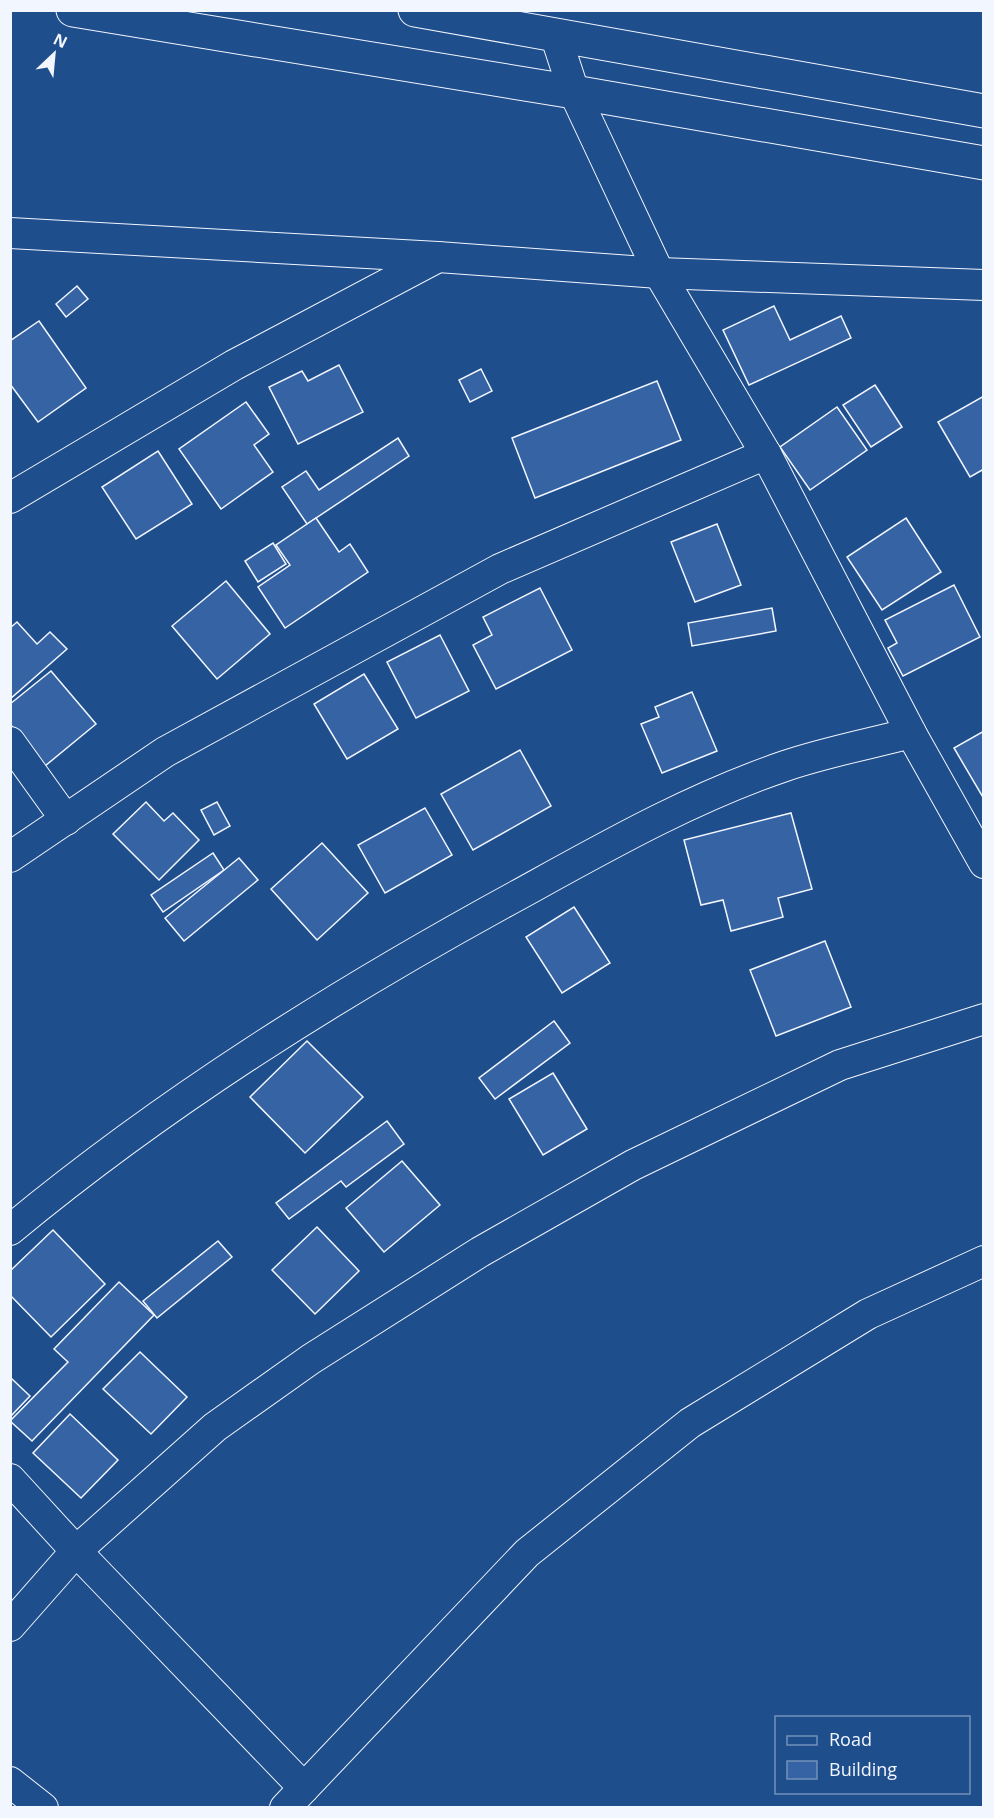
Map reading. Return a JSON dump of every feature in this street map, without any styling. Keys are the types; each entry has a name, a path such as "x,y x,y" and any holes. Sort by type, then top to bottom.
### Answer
{"main road":[{"path":"73,10 574,92 984,163"},
{"path":"415,10 984,111"}],"street":[{"path":"555,34 574,92 659,273 766,454 911,733 984,863"},
{"path":"10,233 438,257 659,273 984,285"},
{"path":"10,498 234,365 438,257"},
{"path":"10,857 165,752 490,574 766,454"},
{"path":"10,1230 72,1179 280,1033 441,937 669,813 786,766 911,733"},
{"path":"10,742 66,820"},
{"path":"10,1626 76,1551 215,1427 311,1359 480,1252 633,1165 840,1065 984,1019"},
{"path":"10,1479 295,1798 527,1552 690,1423 868,1314 984,1262"},
{"path":"10,1782 43,1808"}],"building":[{"path":"77,286 88,299 66,317 56,304"},
{"path":"774,306 790,340 841,316 851,338 749,385 723,330"},
{"path":"39,321 86,388 38,422 10,384 10,341"},
{"path":"339,365 363,412 298,444 269,387 302,371 308,381"},
{"path":"481,369 492,391 470,402 459,380"},
{"path":"657,381 681,440 535,498 512,438"},
{"path":"875,385 902,427 871,447 843,405"},
{"path":"984,396 984,469 970,477 938,422"},
{"path":"246,402 269,434 254,445 273,472 221,509 179,449"},
{"path":"837,407 867,450 810,490 780,447"},
{"path":"398,438 409,456 307,524 282,487 306,471 319,490"},
{"path":"158,451 192,504 136,539 102,487"},
{"path":"316,518 339,552 350,544 368,572 285,628 258,587 290,565 276,545"},
{"path":"906,518 941,572 882,610 847,557"},
{"path":"717,524 741,585 695,602 671,542"},
{"path":"273,543 286,564 258,582 245,561"},
{"path":"226,581 270,634 217,679 172,626"},
{"path":"954,585 980,637 903,676 888,648 897,643 885,620"},
{"path":"540,588 572,650 496,689 473,645 492,635 483,617"},
{"path":"772,608 776,631 692,646 688,623"},
{"path":"17,622 37,644 50,632 67,649 10,699 10,628"},
{"path":"440,635 469,691 416,718 387,662"},
{"path":"51,671 96,724 45,766 10,724 10,704"},
{"path":"364,674 398,729 347,759 314,704"},
{"path":"692,692 717,751 662,773 641,724 659,717 655,707"},
{"path":"984,731 984,799 954,748"},
{"path":"520,750 551,806 473,850 441,794"},
{"path":"146,802 164,821 173,813 199,840 159,880 113,834"},
{"path":"217,802 230,826 214,835 201,810"},
{"path":"425,808 452,855 385,893 358,845"},
{"path":"791,813 812,889 778,898 783,917 731,931 723,900 701,905 684,840"},
{"path":"322,843 368,893 317,940 271,889"},
{"path":"213,853 224,870 163,912 151,895"},
{"path":"239,858 258,880 184,941 165,918"},
{"path":"574,907 610,963 562,993 526,937"},
{"path":"825,941 851,1007 776,1036 750,970"},
{"path":"554,1021 570,1043 495,1099 479,1078"},
{"path":"307,1041 363,1097 305,1153 250,1097"},
{"path":"553,1073 587,1129 543,1155 509,1099"},
{"path":"387,1121 404,1144 346,1187 341,1181 289,1219 276,1203"},
{"path":"402,1161 440,1205 384,1252 346,1208"},
{"path":"317,1227 359,1271 315,1314 272,1270"},
{"path":"53,1230 105,1284 51,1337 10,1295 10,1271"},
{"path":"218,1241 232,1257 157,1318 143,1301"},
{"path":"119,1282 154,1315 32,1441 10,1421 68,1362 54,1349"},
{"path":"140,1352 187,1397 151,1434 103,1389"},
{"path":"12,1379 30,1396 10,1417 10,1381"},
{"path":"70,1414 118,1460 81,1498 33,1453"}]}
